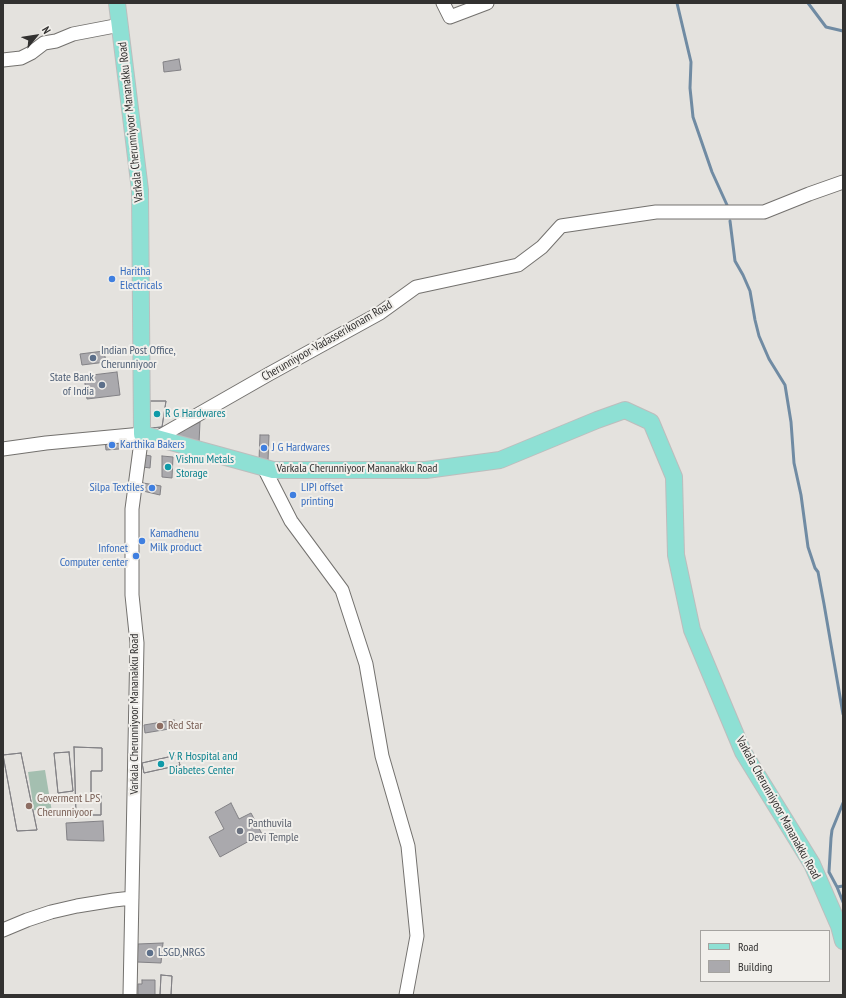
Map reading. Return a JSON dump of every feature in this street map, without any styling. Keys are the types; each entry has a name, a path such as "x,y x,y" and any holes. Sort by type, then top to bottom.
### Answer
{"main road":[{"name":"Varkala Cherunniyoor Mananakku Road","path":"117,3 140,190 149,436 273,470 426,470 500,460 625,410 651,422 674,477 676,555 692,630 743,752 812,864 842,931"}],"street":[{"path":"443,3 450,17 486,3"},
{"path":"3,60 21,58 44,44 73,34 120,25"},
{"name":"Cherunniyoor-Vadasserikonam Road","path":"149,436 269,374 380,312 416,287 518,265 542,247 561,226 656,212 764,212 843,182"},
{"path":"3,449 46,443 149,436"},
{"name":"Varkala Cherunniyoor Mananakku Road","path":"130,995 137,643 132,595 132,509 149,436"},
{"path":"264,468 291,521 342,590 366,664 382,756 408,846 417,936 406,995"},
{"path":"3,930 57,910 132,898"}],"green space":[{"path":"45,770 52,812 34,810 28,772"}],"building":[{"path":"179,59 181,70 164,72 163,62"},
{"name":"Indian Post Office, Cherunniyoor","path":"104,351 106,362 82,365 80,354"},
{"name":"State Bank of India","path":"117,372 120,395 87,399 84,376"},
{"name":"R G Hardwares","path":"150,401 166,401 162,427 150,428"},
{"name":"R G Hardwares","path":"150,401 166,401 162,427 150,428"},
{"path":"200,422 199,443 167,438"},
{"name":"J G Hardwares","path":"260,435 269,435 268,461 259,460"},
{"name":"Karthika Bakers","path":"105,441 119,441 119,449 106,450"},
{"path":"145,455 151,456 150,468 143,467"},
{"name":"Vishnu Metals Storage","path":"162,456 173,457 172,478 162,477"},
{"name":"Silpa Textiles","path":"143,483 161,486 160,495 143,491"},
{"name":"Red Star","path":"174,720 175,728 145,733 144,725"},
{"path":"74,747 102,748 102,771 91,771 91,795 101,795 101,815 76,815"},
{"path":"74,747 102,748 102,771 91,771 91,795 101,795 101,815 76,815"},
{"path":"69,752 73,791 58,793 54,753"},
{"path":"69,752 73,791 58,793 54,753"},
{"path":"21,753 37,830 17,831 3,755"},
{"path":"21,753 37,830 17,831 3,755"},
{"name":"V R Hospital and Diabetes Center","path":"177,755 180,765 144,773 142,763"},
{"name":"V R Hospital and Diabetes Center","path":"177,755 180,765 144,773 142,763"},
{"name":"Panthuvila Devi Temple","path":"231,803 239,819 251,813 262,834 220,857 209,837 224,829 215,812"},
{"path":"103,821 104,841 67,840 66,823"},
{"name":"LSGD,NRGS","path":"163,943 161,963 137,962 138,944"},
{"path":"161,975 172,976 171,995 160,995"},
{"path":"161,975 172,976 171,995 160,995"},
{"path":"142,980 155,980 155,995 138,995 138,984 142,984"}],"waterway":[{"path":"677,3 691,62 690,88 693,117 712,172 727,205"},
{"path":"808,3 826,27 843,31"},
{"path":"730,221 735,261 750,291 759,336 769,359 785,385 791,422 794,463 801,495 808,547 815,568 818,572 843,714"},
{"path":"843,803 832,830 829,872 837,887 843,886"},
{"path":"837,887 843,902"}],"place":[{"name":"Haritha Electricals","path":"112,279"},
{"name":"Indian Post Office, Cherunniyoor","path":"93,358"},
{"name":"State Bank of India","path":"102,385"},
{"name":"R G Hardwares","path":"157,414"},
{"name":"Karthika Bakers","path":"112,445"},
{"name":"J G Hardwares","path":"264,448"},
{"name":"Vishnu Metals Storage","path":"168,467"},
{"name":"Silpa Textiles","path":"152,488"},
{"name":"LIPI offset printing","path":"293,495"},
{"name":"Kamadhenu Milk product","path":"142,541"},
{"name":"Infonet Computer center","path":"136,556"},
{"name":"Red Star","path":"160,726"},
{"name":"V R Hospital and Diabetes Center","path":"161,764"},
{"name":"Goverment LPS Cherunniyoor","path":"29,806"},
{"name":"Panthuvila Devi Temple","path":"240,831"},
{"name":"LSGD,NRGS","path":"150,953"}]}
